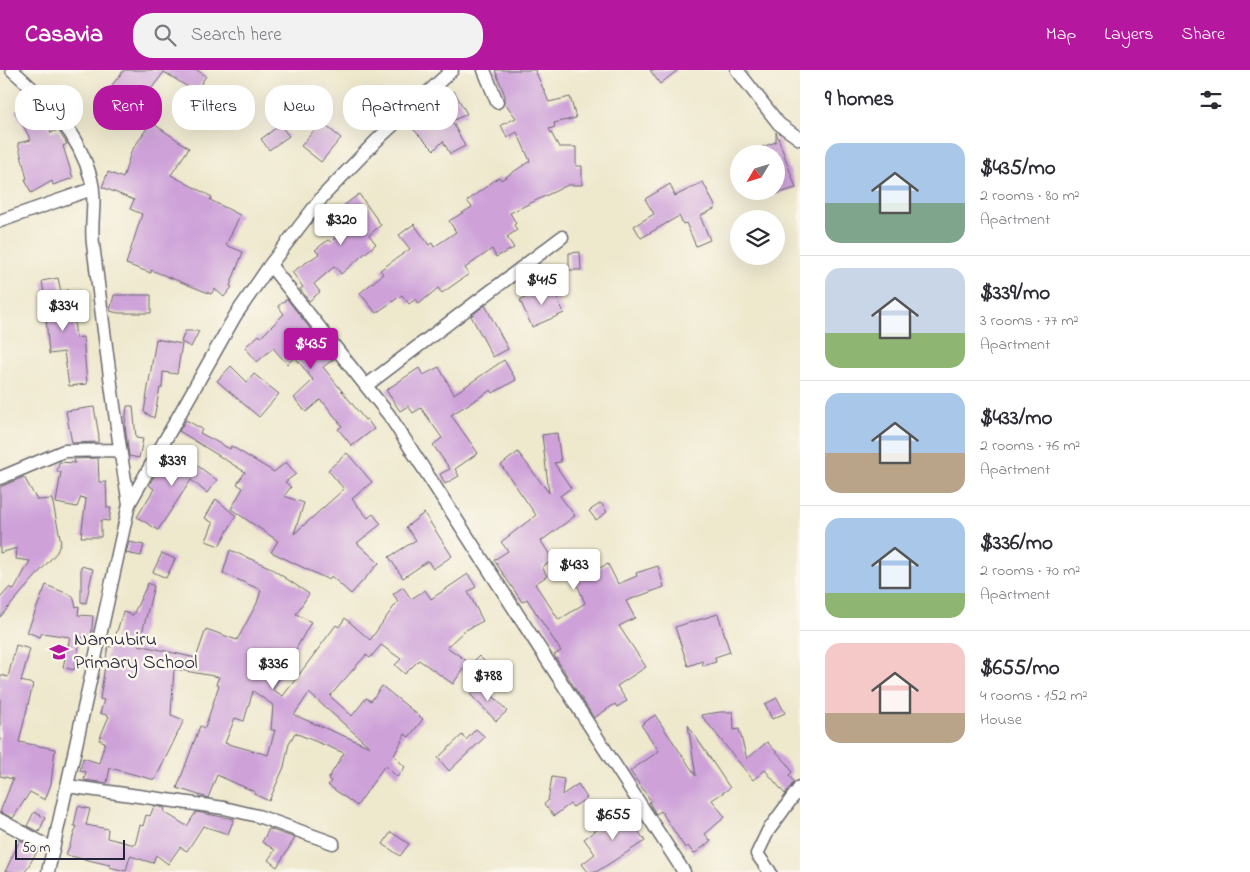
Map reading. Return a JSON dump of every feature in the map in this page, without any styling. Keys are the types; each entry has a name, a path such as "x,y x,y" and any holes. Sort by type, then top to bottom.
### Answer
{"street":[{"path":"12,70 55,111 82,156 92,189 92,238 119,450 129,504"},
{"path":"48,872 129,504 235,316 270,265 323,196 378,140 452,70"},
{"path":"484,70 497,102"},
{"path":"737,70 779,124 800,139"},
{"path":"0,221 92,189"},
{"path":"367,385 562,237"},
{"path":"270,265 389,415 684,872"},
{"path":"0,478 64,451 119,450"},
{"path":"68,786 224,808 258,816 333,843"},
{"path":"770,872 757,854 768,831 800,787"},
{"path":"0,820 53,849"}],"building":[{"path":"124,70 197,70 206,76 200,85 185,85 164,72 154,85 112,85"},
{"path":"495,70 535,70 549,102 570,97 576,118 554,123 555,127 549,129 559,147 576,147 576,166 582,166 582,185 568,185 510,213 516,223 514,225 517,230 507,237 514,248 496,257 492,249 465,268 469,274 442,293 438,288 419,304 416,299 409,304 402,295 376,313 360,293 383,274 380,270 410,249 399,235 414,224 429,245 432,243 434,247 456,232 449,221 472,207 467,201 499,177 501,180 530,161 517,132 507,138 501,125 516,118 505,103 505,96"},
{"path":"650,70 678,70 660,84"},
{"path":"458,98 467,114 458,118"},
{"path":"25,130 50,130 51,133 58,130 67,144 63,146 73,178 53,185 52,181 31,193 25,179 27,179 18,143 31,140"},
{"path":"146,130 162,130 189,148 171,175 212,197 210,200 240,215 226,245 243,252 230,286 232,287 224,297 215,289 211,294 151,270 151,273 126,264 142,214 130,209 134,200 102,187 108,172 123,178 131,152"},
{"path":"273,130 284,130 289,136 269,150 261,139"},
{"path":"314,130 331,130 341,138 321,162 301,146"},
{"path":"414,130 457,130 465,146 450,154 443,141 434,150"},
{"path":"776,132 781,145 768,145 776,142"},
{"path":"785,157 796,188 785,191"},
{"path":"703,182 716,208 700,216 710,240 696,246 686,223 683,224 679,216 641,238 634,226 654,214 645,199 670,184 675,196"},
{"path":"359,194 381,225 369,235 376,244 341,274 335,266 314,284 320,292 309,301 300,289 303,287 292,272 319,254 315,250 328,240 331,242 336,237 334,235 347,224 338,210"},
{"path":"580,252 581,270 569,270 569,253"},
{"path":"58,278 61,292 68,290 66,320 74,320 76,338 83,337 87,384 69,386 64,352 49,354 46,318 43,318 44,293 42,281"},
{"path":"552,286 564,313 532,327 520,300"},
{"path":"114,295 151,295 151,313 118,313 110,311"},
{"path":"287,299 334,359 323,367 374,429 352,446 338,429 342,426 325,404 320,400 306,412 294,398 313,380 295,357 287,364 273,348 257,362 245,347 259,335 261,337 284,314 278,306"},
{"path":"485,305 508,349 493,357 471,316"},
{"path":"185,331 199,331 191,347 181,342"},
{"path":"156,339 182,344 177,374 163,372 162,388 160,388 154,418 144,412"},
{"path":"504,360 516,380 493,393 491,390 451,415 478,453 455,469 459,476 445,484 440,474 450,469 433,445 442,438 421,408 413,413 408,406 400,411 386,390 419,368 423,375 439,367 454,394"},
{"path":"231,366 247,382 254,374 279,394 259,417 217,381"},
{"path":"127,406 133,406 136,438 143,439 139,458 129,456 125,425"},
{"path":"94,407 99,436 98,442 72,443 66,411"},
{"path":"186,420 202,429 200,433 230,449 231,446 274,472 286,462 296,474 285,482 291,487 284,496 304,503 294,534 344,489 328,470 347,453 372,482 352,499 368,518 373,514 381,524 357,543 379,563 351,594 331,576 329,580 271,552 278,541 231,509 243,488 237,484 245,472 179,431"},
{"path":"557,433 561,462 554,463 571,488 560,496 575,516 541,541 553,560 542,567 547,576 535,584 559,620 585,603 576,582 595,574 593,571 608,564 618,584 637,576 636,573 658,566 664,587 626,601 635,618 619,626 646,667 617,686 627,701 617,707 615,704 594,718 554,655 561,651 527,599 522,602 494,560 508,551 501,542 536,515 501,465 518,452 549,493 542,435"},
{"path":"172,447 217,480 207,493 191,480 158,530 137,517 154,489 149,485"},
{"path":"98,458 99,482 106,482 107,508 111,508 109,521 101,520 101,537 81,537 86,499 81,497 77,507 56,503 61,472 57,472 59,462 75,463 74,459"},
{"path":"24,477 37,500 52,499 61,542 57,552 0,617 0,598 10,587 14,590 30,561 16,559 17,548 0,553 0,487"},
{"path":"216,499 236,516 219,546 206,541 213,523 205,518"},
{"path":"601,503 607,512 596,520 589,511"},
{"path":"424,513 452,556 433,569 428,561 403,578 389,557 416,540 406,527"},
{"path":"129,542 144,545 141,556 126,553"},
{"path":"230,550 269,567 309,594 296,614 311,622 273,690 283,696 336,625 339,627 345,618 370,640 398,601 393,594 403,587 411,599 425,590 431,599 468,574 476,587 468,592 483,621 464,631 447,647 468,662 453,684 419,660 405,674 395,665 401,659 381,645 370,658 366,655 330,696 352,716 366,698 371,701 382,686 423,719 409,737 405,734 394,756 405,767 397,777 385,765 357,806 328,785 331,781 328,779 344,753 295,733 289,743 284,767 269,801 254,794 255,792 217,775 208,798 177,788 200,726 205,728 219,685 216,684 219,677 174,669 171,715 184,720 155,780 110,768 107,783 84,780 86,772 80,771 83,758 99,763 105,742 99,740 109,716 100,713 104,700 100,699 108,646 112,647 123,612 133,615 148,583 154,586 139,645 196,658 206,629 237,640 257,603 261,590 223,573","holes":["253,691 273,705 271,730 275,730 268,755 225,743 235,718 244,721","309,693 370,747 294,715"]},
{"path":"162,553 175,559 166,578 153,572"},
{"path":"81,566 93,569 86,603 81,602"},
{"path":"46,585 73,596 76,607 79,606 78,615 93,616 91,639 81,637 74,670 63,667 70,637 42,633 40,637 27,632"},
{"path":"718,614 730,652 715,657 716,662 703,666 702,661 688,666 675,627"},
{"path":"16,645 30,649 21,681 33,684 19,742 55,749 51,784 45,800 30,792 13,818 0,812 13,779 0,776 0,675 8,677"},
{"path":"479,656 494,671 485,679 471,664"},
{"path":"481,683 507,711 496,721 470,694"},
{"path":"777,698 785,713 772,719 765,704"},
{"path":"733,712 734,730 739,729 747,759 767,742 787,763 792,772 789,775 794,782 785,794 765,770 753,780 701,715"},
{"path":"655,715 696,776 688,725 730,788 712,800 725,817 705,834 711,841 694,854 688,846 685,848 661,811 656,814 649,802 651,801 630,771 659,751 641,725"},
{"path":"476,729 485,737 449,771 438,758 462,735 466,740"},
{"path":"552,777 564,779 562,795 578,784 587,798 573,807 570,804 554,816 544,804 548,801"},
{"path":"78,806 90,809 86,825 108,829 107,838 135,845 140,825 143,826 146,815 150,816 154,806 165,808 164,812 187,826 196,812 234,819 228,834 203,826 187,851 180,847 168,864 156,855 153,863 130,856 126,871 109,867 110,865 66,855 77,826 74,826"},
{"path":"627,808 636,821 633,823 645,841 596,872 588,872 582,864 595,854 584,839"},
{"path":"34,812 45,818 39,832 27,826"},
{"path":"269,829 295,838 277,867 268,860 275,850 262,842"},
{"path":"391,832 409,844 400,856 383,844"},
{"path":"20,840 38,850 25,872 5,872"}],"place":[{"name":"Namubiru Primary School","path":"59,652"}]}
